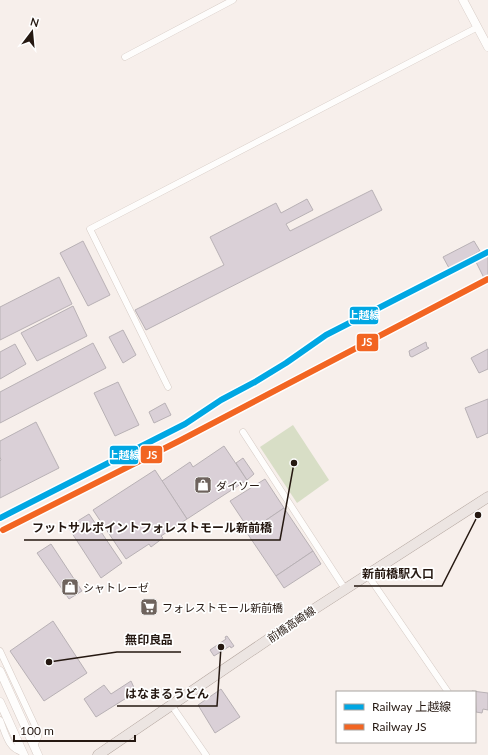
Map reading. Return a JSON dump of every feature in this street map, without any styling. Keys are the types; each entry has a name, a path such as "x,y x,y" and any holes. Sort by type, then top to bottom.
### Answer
{"main road":[{"name":"前橋高崎線","path":"98,755 367,574 430,536 488,497"}],"street":[{"path":"125,57 233,0"},
{"path":"463,0 488,47"},
{"path":"168,386 90,229 478,27"},
{"path":"242,432 345,589"},
{"path":"367,574 447,691"},
{"path":"0,652 38,732 34,746"},
{"path":"0,672 38,755"},
{"path":"0,702 23,754"},
{"path":"172,706 206,755"},
{"path":"0,720 3,734 13,748 23,754"}],"green space":[{"path":"293,425 329,480 297,503 260,447"}],"building":[{"path":"372,190 382,210 146,330 135,310 224,265 210,237 276,203 281,213 307,199 313,210 286,224 290,231"},
{"path":"83,241 110,295 88,306 60,253"},
{"path":"474,241 480,251 449,268 443,257"},
{"path":"488,256 488,282 486,282 476,262"},
{"path":"59,277 72,304 0,340 0,307"},
{"path":"73,306 87,336 37,361 21,333"},
{"path":"123,330 136,355 123,363 109,337"},
{"path":"426,342 427,347 429,348 412,357 410,356 409,351"},
{"path":"93,343 106,368 0,423 0,392"},
{"path":"15,344 26,364 0,379 0,352"},
{"path":"488,349 488,369 479,373 471,358"},
{"path":"118,382 139,425 115,436 94,393"},
{"path":"488,399 488,433 477,438 465,408"},
{"path":"165,403 171,415 154,423 149,412"},
{"path":"36,422 59,468 0,498 0,441"},
{"path":"224,446 247,480 187,519 162,481 190,462 193,467"},
{"path":"243,458 254,474 247,480 236,463"},
{"path":"155,470 187,519 161,536 163,538 151,547 149,544 126,559 93,510"},
{"path":"265,479 284,508 250,531 230,501"},
{"path":"284,508 313,551 276,576 247,533"},
{"path":"89,514 122,563 101,578 68,527"},
{"path":"51,544 82,591 69,599 37,553"},
{"path":"313,551 321,564 284,588 276,576"},
{"path":"53,621 87,673 44,701 10,651"},
{"path":"227,636 234,646 231,648 230,646 214,656 210,650 226,639 225,637"},
{"path":"131,681 136,692 96,717 84,699 104,685 111,694"},
{"path":"221,689 240,717 215,733 198,705"},
{"path":"476,692 488,693 488,710 483,709 482,713 476,712"}],"rail line":[{"name":"上越線","path":"0,518 185,424 221,400 286,363 326,335 488,252"},
{"name":"JS","path":"3,530 181,440 488,279"}],"place":[{"name":"フットサルポイントフォレストモール新前橋","path":"294,463"},
{"name":"ダイソー","path":"203,485"},
{"name":"新前橋駅入口","path":"478,515"},
{"name":"シャトレーゼ","path":"70,587"},
{"name":"フォレストモール新前橋","path":"149,607"},
{"name":"はなまるうどん","path":"221,647"},
{"name":"無印良品","path":"49,662"}]}
